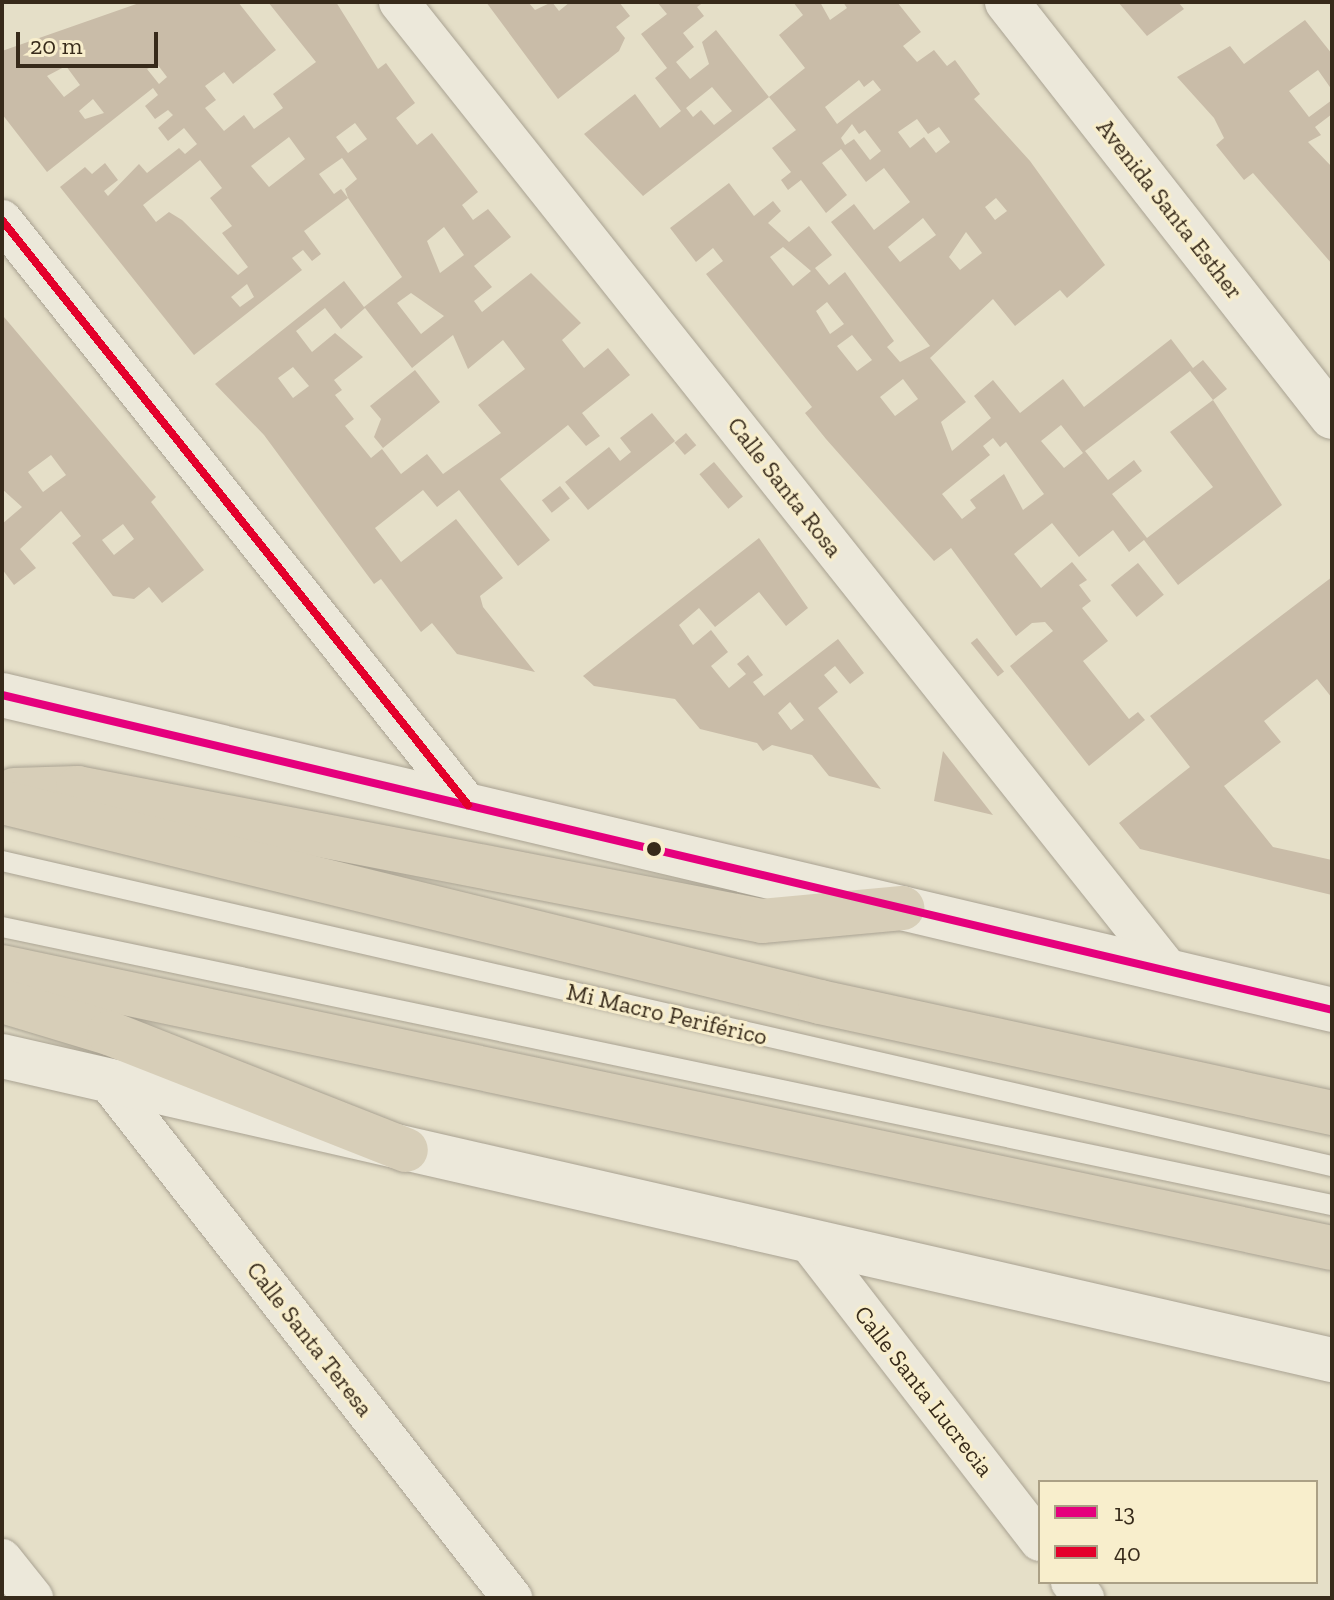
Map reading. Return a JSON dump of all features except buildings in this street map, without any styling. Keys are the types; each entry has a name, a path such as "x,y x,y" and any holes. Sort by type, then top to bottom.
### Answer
{"highway":[{"path":"2,791 78,788 762,921 902,908"},
{"path":"2,802 269,872 1332,1113"},
{"path":"2,967 253,1026 789,1130 1332,1248"},
{"path":"2,1001 109,1033 406,1150"}],"main road":[{"name":"Avenida Santa Esther","path":"1007,2 1332,417"},
{"path":"2,695 1332,1010"},
{"path":"2,1056 1332,1360"}],"street":[{"name":"Calle Santa Rosa","path":"399,2 1170,972"},
{"path":"2,220 468,805"},
{"name":"Calle Santa Teresa","path":"107,1080 512,1598"},
{"name":"Calle Santa Lucrecia","path":"808,1241 1038,1538"},
{"path":"2,1559 33,1598"}],"lane":[{"name":"Mi Macro Periférico","path":"2,861 1332,1166"},
{"name":"Mi Macro Periférico","path":"2,927 1332,1205"}],"transit line":[{"name":"40","path":"2,220 468,805"},
{"name":"13","path":"2,695 1332,1010"}]}
